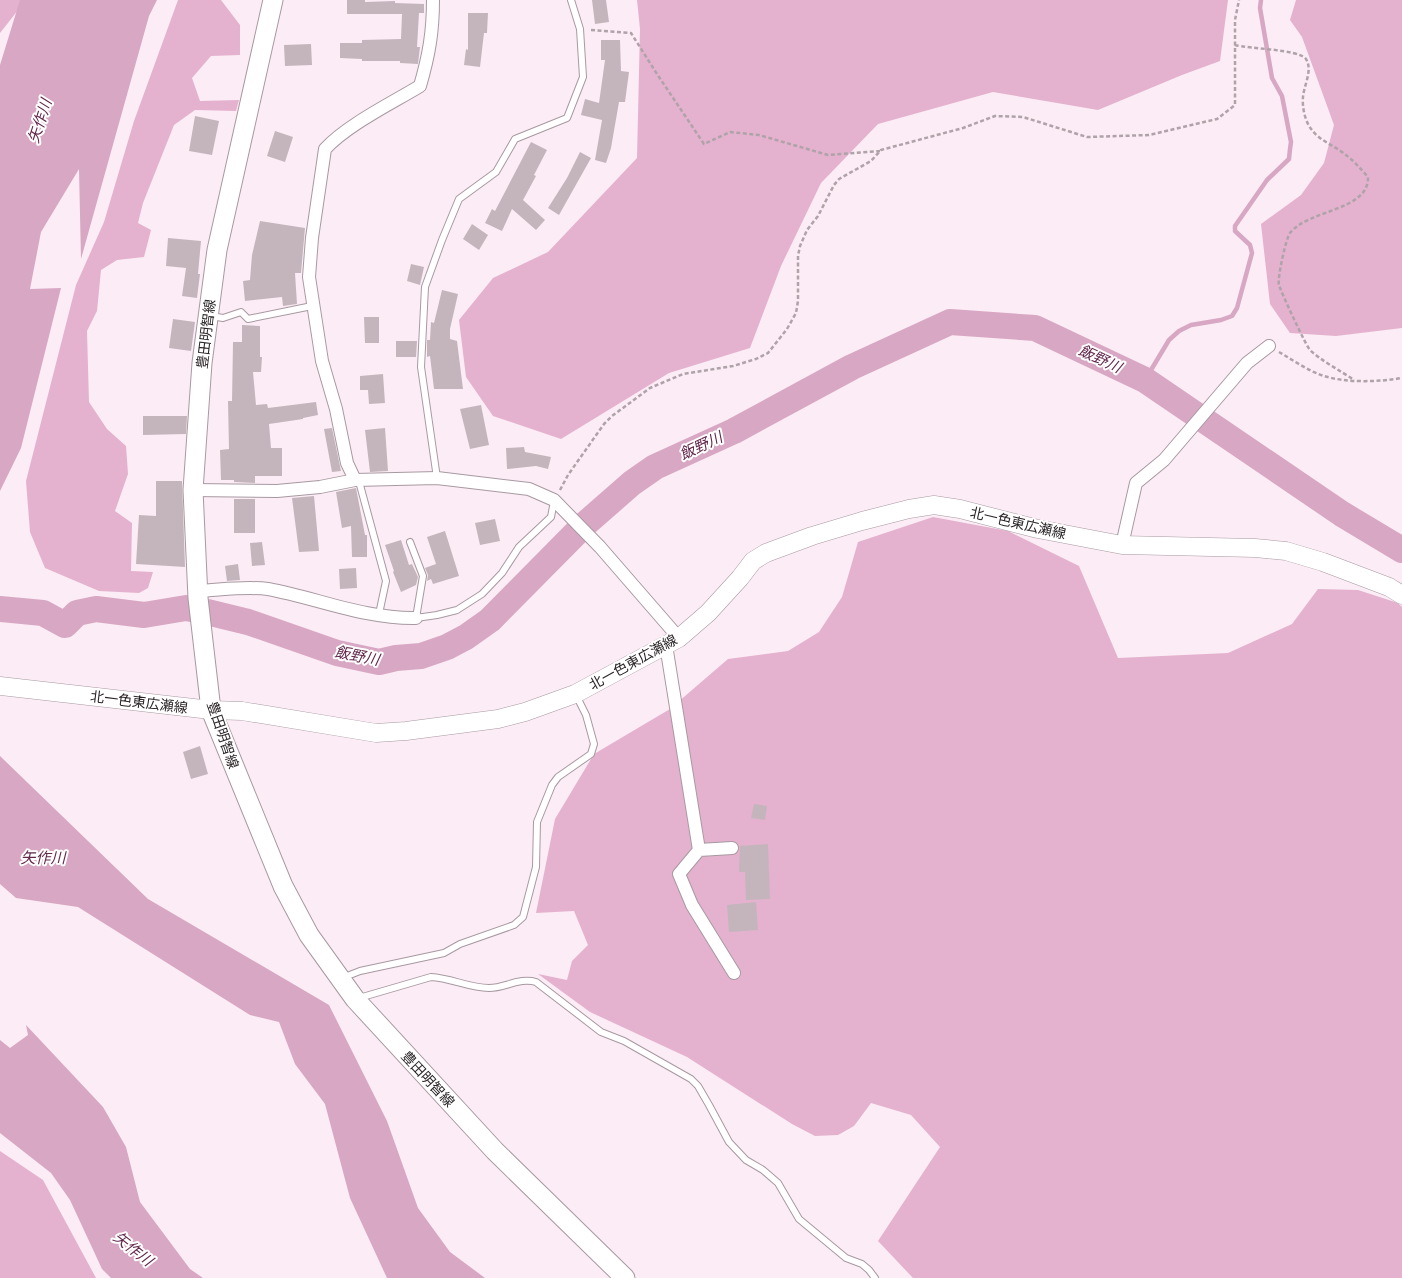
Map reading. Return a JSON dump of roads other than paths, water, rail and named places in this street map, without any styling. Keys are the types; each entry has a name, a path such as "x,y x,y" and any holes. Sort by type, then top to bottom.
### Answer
{"main road":[{"name":"豊田明智線","path":"274,0 217,250 202,363 193,490 198,595 212,710 283,886 309,935 340,979 355,999 494,1151 625,1278"},
{"name":"北一色東広瀬線","path":"0,686 212,710 242,711 376,733 498,719 526,712 575,694 673,641 708,613 753,561 766,553 812,536 909,509 934,505 960,509 1038,529 1122,545 1255,548 1286,551 1323,562 1402,595"}],"street":[{"path":"355,480 347,464 336,409 322,361 309,277 312,238 325,149 352,128 420,86 428,59 433,28 433,0"},
{"path":"1122,545 1136,482 1164,460 1247,364 1269,346"},
{"path":"193,490 277,491 320,487 355,480 437,478 519,486 554,500 600,547 673,641 699,850"},
{"path":"198,595 248,588 266,589 328,605 398,618 416,618"},
{"path":"732,848 699,850 679,874 692,905 734,973"}],"lane":[{"path":"437,478 421,367 425,287 459,199 496,172 515,139 567,118 583,77 580,29 571,0"},
{"path":"208,316 224,318 241,312 248,319 312,306"},
{"path":"355,480 360,485 386,581 379,614"},
{"path":"410,542 423,576 416,618 457,610 482,594 502,573 519,547 551,516 554,500"},
{"path":"340,979 360,971 444,953 460,944 514,924 523,916 536,868 537,822 552,785 558,777 591,754 594,744 586,715 575,694"},
{"path":"355,999 431,977 490,988 528,980 536,982 601,1032 624,1041 691,1079 698,1086 710,1105 729,1142 746,1160 763,1170 778,1183 800,1219 846,1258 862,1264 875,1278"}],"water":[{"name":"矢作川","path":"20,0 157,0 149,16 81,259 79,169 41,232 30,289 61,288 21,448 0,491 0,65"},
{"name":"矢作川","path":"0,756 148,899 329,1005 387,1121 418,1208 450,1252 485,1278 387,1278 350,1198 325,1104 295,1064 279,1022 250,1015 78,907 16,898 0,884"},
{"name":"矢作川","path":"26,1025 103,1107 126,1147 140,1202 190,1269 203,1278 111,1278 102,1269 70,1200 51,1173 0,1133 0,1040 10,1048 28,1035"}],"waterway":[{"path":"1145,380 1169,340 1179,331 1191,325 1221,320 1232,316 1237,308 1252,253 1250,245 1235,231 1235,226 1267,180 1289,159 1291,142 1282,96 1272,78 1260,8 1261,0"},
{"name":"飯野川","path":"0,609 43,613 65,625 77,613 96,609 144,615 186,608 248,622 337,653 379,662 396,658 421,656 447,647 466,637 490,620 584,525 632,483 655,467 734,431 852,367 950,322 1035,328 1145,380 1342,514 1402,550"}]}
